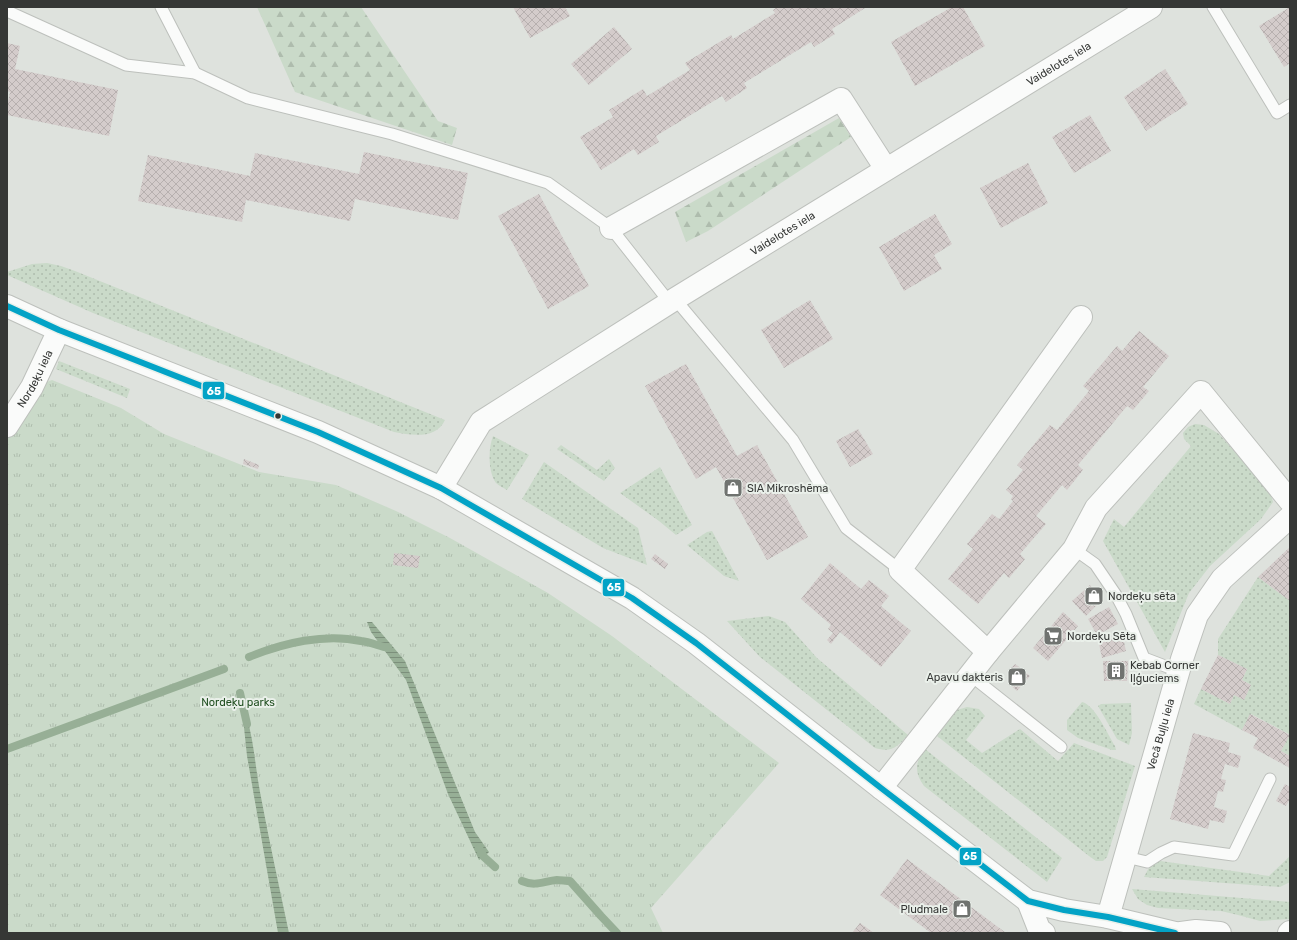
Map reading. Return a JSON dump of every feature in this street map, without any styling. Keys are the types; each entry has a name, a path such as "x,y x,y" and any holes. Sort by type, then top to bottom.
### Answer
{"street":[{"name":"Vaidelotes iela","path":"441,488 481,422 673,301 1151,7"},
{"path":"611,228 841,99 886,170"},
{"path":"7,306 58,330 318,432 441,488 632,598 696,643 1028,901 1064,910 1108,917 1175,933"},
{"path":"988,652 900,570 1081,317"},
{"name":"Nordeķu iela","path":"7,426 32,387 58,330"},
{"path":"881,788 988,652 1074,549 1096,508 1200,392 1290,501"},
{"name":"Vecā Buļļu iela","path":"1108,917 1178,671 1197,615 1222,579 1290,517"},
{"path":"1028,901 1039,929 1044,933"},
{"path":"1181,933 1196,931 1220,933"}],"lane":[{"path":"161,7 195,73"},
{"path":"1213,7 1277,113 1290,105"},
{"path":"7,11 126,65 195,73 248,98 392,134 548,183 611,228 793,440 846,528 900,570"},
{"path":"1074,549 1095,564 1116,595 1126,614 1144,658 1178,671"},
{"path":"970,675 1061,747"},
{"path":"1126,857 1147,862 1174,847 1233,856 1270,779"}],"green space":[{"path":"257,7 361,7 438,121 457,128 452,145 295,92"},
{"path":"839,118 851,137 708,231 686,242 675,212"},
{"path":"47,263 75,271 445,420 436,431 422,435 394,432 93,313 7,275 7,272 32,264"},
{"path":"59,361 130,389 127,398 56,369"},
{"name":"Nordeķu parks","path":"52,380 121,408 164,434 259,472 336,485 396,511 450,538 548,593 612,636 779,763 651,908 663,933 7,933 7,439 44,383"},
{"path":"1195,424 1204,425 1219,434 1270,492 1273,502 1261,519 1210,566 1189,593 1165,652 1103,541 1114,519 1124,527 1191,446 1184,439 1183,433 1188,427"},
{"path":"493,436 529,455 507,490 496,483 491,473 490,454"},
{"path":"561,445 597,470 609,459 615,468 604,481 557,449"},
{"path":"544,462 638,528 647,565 603,548 522,499"},
{"path":"660,467 692,525 676,535 620,493"},
{"path":"712,531 739,581 724,576 687,545 707,532"},
{"path":"1258,577 1290,601 1290,756 1281,751 1289,734 1251,714 1242,730 1194,704 1201,689 1230,704 1234,695 1244,699 1251,685 1242,680 1247,669 1218,655 1218,639"},
{"path":"769,616 785,622 817,658 908,735 901,743 894,748 886,750 875,748 760,657 727,621"},
{"path":"1082,702 1087,704 1096,714 1116,750 1112,750 1078,738 1067,730 1067,720"},
{"path":"1131,703 1132,733 1129,745 1117,739 1098,706 1101,704"},
{"path":"967,707 979,709 985,716 966,740 982,753 1020,729 1058,761 1074,743 1135,766 1107,857 1103,861 1096,861 1089,856 937,736 957,710"},
{"path":"925,749 1062,858 1047,882 924,786 917,772 917,767 919,758"},
{"path":"1290,856 1290,882 1280,887 1144,877 1153,860 1269,876"},
{"path":"1132,889 1290,902 1290,919 1260,921 1221,911 1158,908 1147,905 1138,899"}],"shaded area":[{"path":"367,622 372,622 405,661 475,832 489,852 479,860 448,794 406,680 371,632"},
{"path":"246,715 251,734 267,828 289,933 278,933 247,756 243,718"}],"building":[{"path":"513,7 565,7 570,16 530,38"},
{"path":"777,7 865,8 832,29 835,34 814,47 811,42 744,83 747,88 726,102 722,96 656,136 659,142 638,155 634,149 601,170 580,137 613,117 609,110 643,89 647,96 690,70 685,63 731,35 733,39 775,13 773,10"},
{"path":"952,7 963,7 985,46 915,86 891,42"},
{"path":"1290,7 1290,63 1284,67 1259,26"},
{"path":"614,27 632,49 589,85 571,64"},
{"path":"7,43 20,46 15,69 118,90 109,136 7,115 10,92 7,91"},
{"path":"1165,69 1188,104 1146,131 1124,97"},
{"path":"1090,115 1111,151 1074,173 1052,137"},
{"path":"364,152 468,173 458,220 355,199 350,221 246,200 242,222 138,201 148,155 250,176 255,153 359,174"},
{"path":"1028,163 1048,203 1001,228 980,188"},
{"path":"539,194 589,286 548,309 498,216"},
{"path":"935,214 952,244 934,255 942,269 904,291 879,247"},
{"path":"810,300 833,339 784,368 761,330"},
{"path":"1139,331 1169,356 1143,387 1149,391 1133,410 1127,406 1078,465 1083,470 1067,490 1062,485 1036,516 1046,524 1020,554 1025,559 1009,578 1004,573 978,604 948,579 973,549 967,544 992,514 999,519 1013,501 1011,499 1013,496 1006,490 1023,470 1017,465 1050,425 1057,430 1089,391 1083,386 1117,346 1122,351"},
{"path":"686,364 737,456 757,445 808,537 767,560 716,467 696,479 645,386"},
{"path":"858,429 873,454 850,467 836,441"},
{"path":"244,459 259,465 258,469 243,464"},
{"path":"1290,547 1290,601 1258,577"},
{"path":"394,553 420,556 418,568 393,565"},
{"path":"655,554 668,564 665,569 651,559"},
{"path":"830,563 861,589 869,580 889,596 881,606 911,631 881,667 840,632 831,644 827,640 833,633 828,629 831,625 801,599"},
{"path":"1090,585 1103,599 1086,616 1072,601"},
{"path":"1109,607 1118,624 1097,635 1088,619"},
{"path":"1063,612 1078,626 1048,661 1033,648"},
{"path":"1122,633 1126,651 1102,658 1098,639"},
{"path":"1218,655 1247,669 1242,680 1251,685 1244,700 1234,695 1230,704 1201,689"},
{"name":"Kebab Corner Iļģuciems","path":"1103,661 1128,661 1127,681 1104,681"},
{"path":"1015,664 1030,676 1017,691 1010,685 1009,670"},
{"path":"1250,714 1290,735 1281,751 1290,756 1290,768 1253,748 1258,738 1242,730"},
{"path":"1193,733 1230,743 1228,752 1241,756 1238,768 1225,764 1221,779 1226,780 1223,792 1218,791 1214,807 1227,811 1224,823 1210,820 1208,829 1170,819"},
{"path":"1285,784 1290,787 1290,799 1286,806 1276,801"},
{"path":"907,859 1006,933 931,933 880,895"},
{"path":"860,923 874,933 852,933"}],"waterway":[{"path":"249,657 276,647 304,641 333,638 368,642 388,648"},
{"path":"7,749 224,669"},
{"path":"240,693 247,724"},
{"path":"479,848 484,857 495,867"},
{"path":"522,881 532,884 557,880 570,881 617,933"}],"transit line":[{"name":"65","path":"7,306 59,330 318,432 441,488 632,598 696,643 1028,901 1064,910 1108,917 1175,933"}],"place":[{"name":"SIA Mikroshēma","path":"733,488"},
{"name":"Nordeķu sēta","path":"1094,596"},
{"name":"Nordeķu Sēta","path":"1053,636"},
{"name":"Kebab Corner Iļģuciems","path":"1116,671"},
{"name":"Apavu dakteris","path":"1017,677"},
{"name":"Pludmale","path":"962,909"}]}
